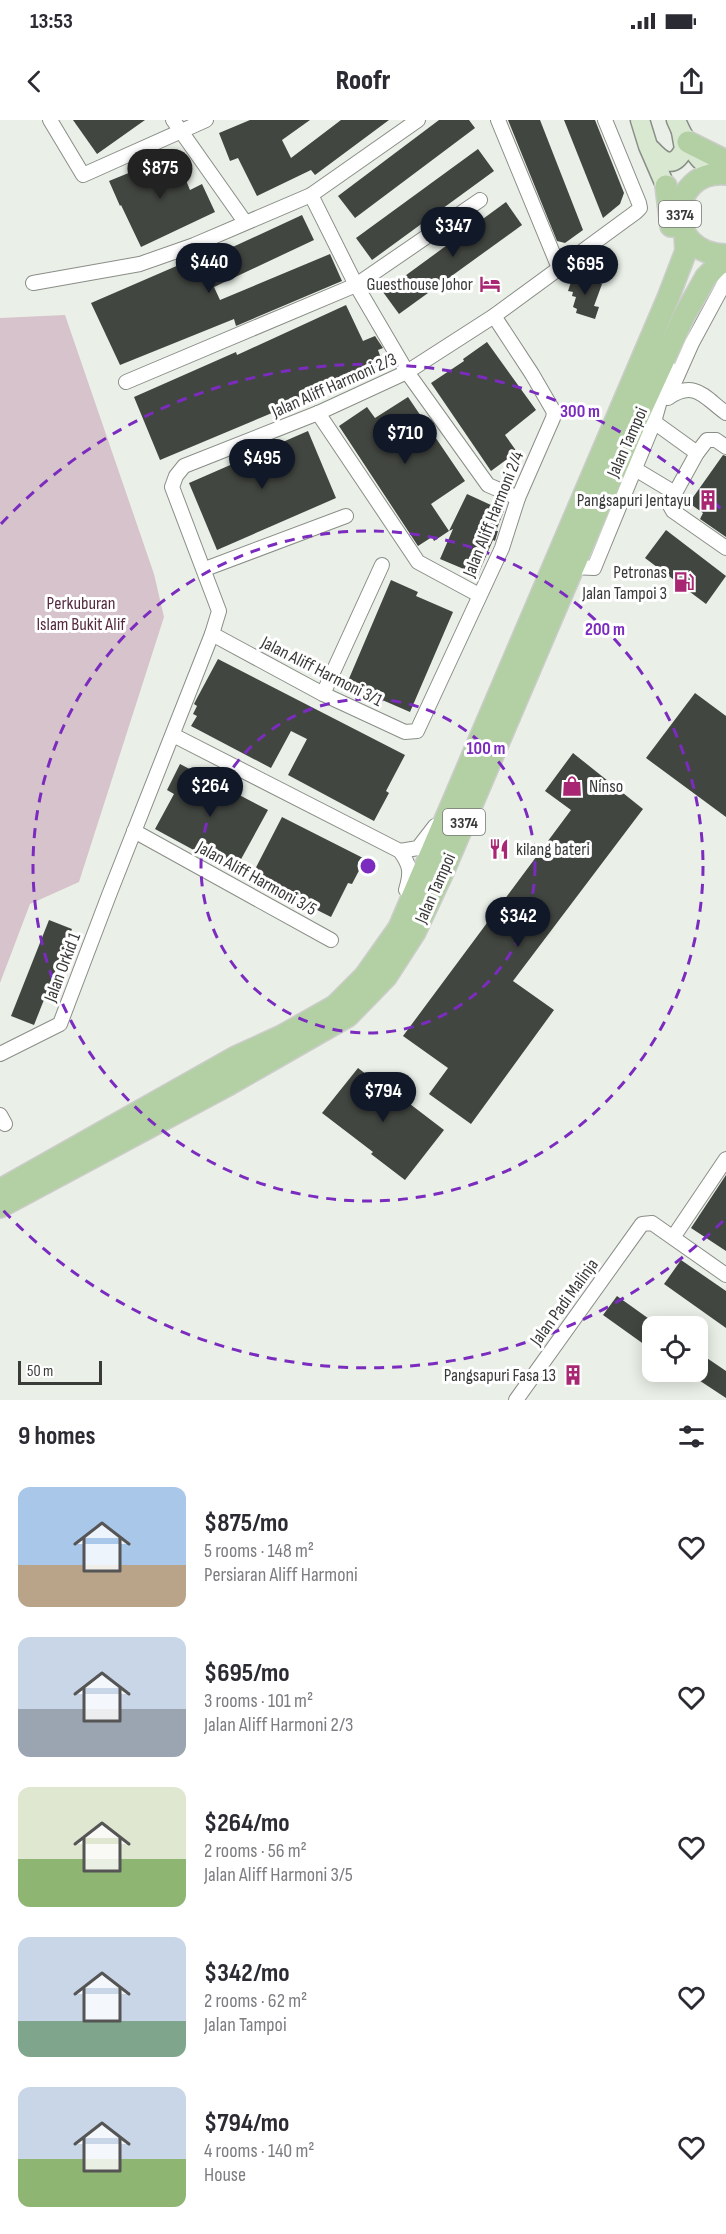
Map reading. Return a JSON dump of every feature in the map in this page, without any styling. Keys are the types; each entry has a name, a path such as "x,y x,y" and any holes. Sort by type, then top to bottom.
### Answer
{"main road":[{"path":"640,120 648,146 682,227"},
{"path":"648,146 662,160 670,162 675,160 684,148 682,131"},
{"path":"682,131 724,169"},
{"name":"3374","path":"724,169 694,183 686,193 681,205 682,227 701,251 726,256"},
{"path":"666,186 672,244 668,298"},
{"name":"Jalan Tampoi","path":"0,1190 236,1057 282,1036 335,1006 377,961 399,928 668,298 686,251 682,227"},
{"name":"Jalan Tampoi","path":"0,1207 235,1081 348,1016 386,977 415,932 443,872 634,423 684,316 706,277 726,256"}],"street":[{"path":"50,120 83,175 206,120"},
{"path":"173,120 245,222"},
{"path":"498,120 559,268"},
{"name":"Jalan Aliff Harmoni 2/3","path":"109,895 213,634 219,611 172,487 176,476 184,466 318,412 407,372 494,316 636,212 640,208 639,203 605,120"},
{"path":"33,283 140,264 194,245 311,195 413,122"},
{"path":"311,195 356,285 407,372 488,485 518,498"},
{"path":"126,382 356,285 480,200"},
{"path":"654,422 668,398 677,372 726,280"},
{"name":"Jalan Aliff Harmoni 2/4","path":"417,731 502,548 518,498 553,418 554,412 494,316"},
{"path":"572,567 594,568 654,422 684,316"},
{"path":"668,398 678,390 688,389 705,395 725,409"},
{"path":"318,412 418,562 480,595"},
{"path":"654,422 697,453"},
{"path":"726,447 712,438 707,440 697,453 669,504 673,511 726,548"},
{"path":"635,469 675,493"},
{"path":"205,569 346,516"},
{"path":"323,694 382,565"},
{"name":"Jalan Aliff Harmoni 3/1","path":"213,634 323,694 405,732 417,731"},
{"path":"173,735 400,851 409,863 411,874 399,910 377,961"},
{"path":"400,851 418,848 456,794"},
{"name":"Jalan Aliff Harmoni 3/5","path":"134,831 331,940"},
{"name":"Jalan Orkid 1","path":"0,1054 60,1024 109,895"},
{"path":"726,1159 674,1236 726,1275"},
{"name":"Jalan Padi Malinja","path":"516,1400 642,1224 652,1222 674,1236"}],"green space":[{"name":"Perkuburan Islam Bukit Alif","path":"65,315 154,574 164,617 79,882 30,904 0,983 0,318"}],"building":[{"path":"73,120 145,120 97,154"},
{"path":"250,120 310,120 282,140 291,158 341,120 389,120 315,175 311,170 257,196 238,158 230,161 219,133"},
{"path":"439,120 469,120 475,128 355,218 338,196"},
{"path":"508,120 540,120 583,230 565,243 557,241"},
{"path":"564,120 595,120 624,193 620,204 603,218"},
{"path":"478,149 494,171 372,260 356,238"},
{"path":"175,154 190,190 202,184 215,212 141,247 109,181"},
{"path":"506,202 522,225 399,314 383,292"},
{"path":"302,215 314,240 214,287 220,300 330,254 342,281 236,326 234,319 120,365 91,303 195,258 198,263"},
{"path":"579,275 602,284 594,306 599,307 595,319 576,313 577,309 573,307 576,297 572,296 573,292 568,291 573,276 578,278"},
{"path":"346,305 363,341 375,336 383,348 378,350 384,366 160,460 134,397 236,352 237,355"},
{"path":"487,342 536,410 505,435 517,452 491,471 431,383"},
{"path":"408,397 465,481 431,504 449,531 434,541 432,537 418,546 339,426 367,407 375,418"},
{"path":"308,431 336,498 217,550 189,483"},
{"name":"Pangsapuri Jentayu","path":"723,455 726,456 726,537 700,519 703,513 689,503"},
{"path":"467,494 504,511 496,531 498,531 495,541 493,540 478,575 440,559 453,529 449,531"},
{"path":"666,530 726,576 706,604 645,558"},
{"path":"391,580 418,592 416,596 453,612 410,712 373,696 371,699 345,688"},
{"path":"218,659 405,755 386,791 389,793 374,821 288,775 307,739 291,731 271,768 191,726 197,716 193,714 197,706 194,704"},
{"path":"695,693 726,716 726,817 646,758"},
{"path":"573,753 643,809 513,981 554,1010 471,1124 429,1094 448,1068 403,1036 571,810 545,791"},
{"path":"180,764 268,810 234,872 155,829 174,794 167,790"},
{"path":"282,817 365,859 352,884 348,883 331,917 251,877"},
{"path":"49,920 72,929 34,1025 11,1016"},
{"path":"358,1068 444,1130 405,1180 322,1113"},
{"path":"726,1175 726,1251 691,1228"},
{"path":"681,1260 726,1291 726,1328 664,1284"},
{"path":"617,1296 645,1316 642,1316 642,1343 603,1315"},
{"path":"708,1359 726,1371 726,1398 702,1382 708,1382"}],"place":[{"name":"Guesthouse Johor","path":"490,284"},
{"name":"Pangsapuri Jentayu","path":"708,500"},
{"name":"Petronas Jalan Tampoi 3","path":"684,582"},
{"name":"Ninso","path":"572,786"},
{"name":"kilang bateri","path":"499,849"},
{"name":"Pangsapuri Fasa 13","path":"573,1375"}]}
